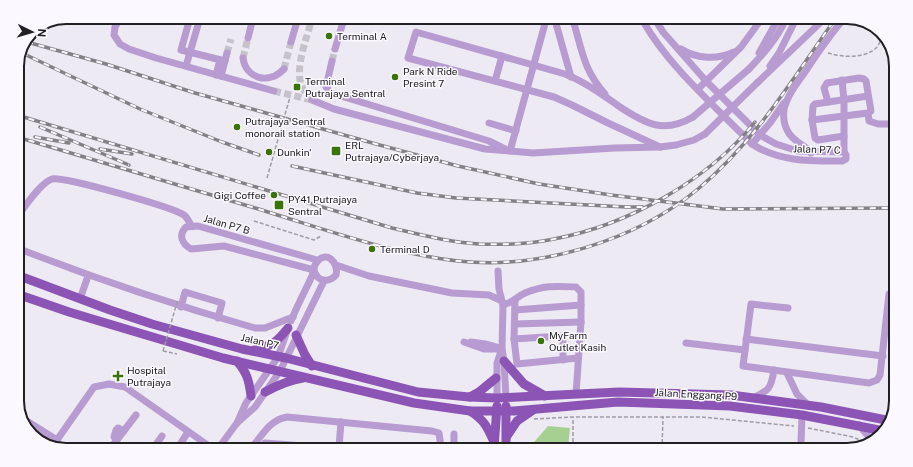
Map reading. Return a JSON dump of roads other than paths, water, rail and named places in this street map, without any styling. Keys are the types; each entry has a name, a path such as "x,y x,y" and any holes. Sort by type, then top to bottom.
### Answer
{"main road":[{"name":"Jalan P7","path":"24,278 152,324 251,351 418,392 469,397 501,398 546,396"},
{"path":"24,297 117,328 237,361 414,403 470,411 485,423 494,443"},
{"path":"251,351 277,342 288,328"},
{"path":"296,335 312,366"},
{"path":"237,361 245,371 249,382 251,396"},
{"path":"504,361 524,384 546,396"},
{"path":"265,392 291,380 308,378"},
{"path":"469,397 479,392 496,378"},
{"name":"Jalan Enggang P9","path":"546,396 618,392 731,396 809,406 885,420"},
{"path":"501,398 507,436 506,443"},
{"name":"Jalan Enggang P9","path":"470,411 534,410 618,402 670,403 730,406 802,414 878,430"},
{"path":"507,436 517,422 534,410"},
{"path":"495,443 502,411"}],"street":[{"path":"117,24 114,35 120,44 156,58 274,91"},
{"path":"188,24 181,50 222,60"},
{"path":"186,66 198,24"},
{"path":"248,38 252,24"},
{"path":"291,42 296,24"},
{"path":"335,49 342,24"},
{"path":"510,151 534,65 543,24"},
{"path":"556,24 571,77"},
{"path":"574,24 584,63 598,86 606,95 636,118 648,124 658,126 670,126 684,122 693,117 749,69 769,46 783,24"},
{"name":"Jalan P7 C","path":"646,24 665,53 752,144 770,154 785,158 810,161 845,160 846,156 844,152 811,152 787,148 769,141 760,135 706,81 663,32 658,24"},
{"path":"698,89 741,47 758,24"},
{"path":"749,69 768,40 776,24"},
{"path":"757,83 779,53 794,24"},
{"path":"312,100 334,109 485,149 533,153 676,145 694,140 705,134 819,24"},
{"path":"752,144 770,124 828,38 839,24"},
{"path":"621,107 571,77 534,65 416,32 408,58 554,97 572,104 608,123 660,147"},
{"path":"674,44 687,52 705,58 724,57 741,47"},
{"path":"218,75 222,60 227,53"},
{"path":"495,81 502,56"},
{"path":"242,58 247,70 257,77 272,78 284,69"},
{"path":"332,61 326,86 328,91 331,93 489,141 510,151"},
{"path":"828,102 825,85 827,83 859,78 864,79 866,81 871,111 868,113 869,121 878,124 889,124"},
{"path":"842,80 844,100 844,152"},
{"path":"792,91 784,109 785,124 793,139 811,152 810,161"},
{"path":"844,136 818,140 815,138 812,120 813,106 815,104 868,96"},
{"path":"812,120 868,113"},
{"path":"489,123 516,131"},
{"path":"417,130 445,128"},
{"path":"24,208 42,186 51,179 58,178 87,184 165,208 186,216 191,225"},
{"name":"Jalan P7 B","path":"314,271 224,246 191,249 186,247 182,241 181,235 186,226 198,226 317,260 324,257 329,258 334,261 336,265 369,276 452,293 489,295 502,303"},
{"path":"24,251 88,276 181,307 255,328 265,328 293,317"},
{"path":"222,443 237,423 255,407 280,371 288,328 314,271 314,265 317,260"},
{"path":"314,271 318,279 324,281 329,280 336,275 336,265"},
{"path":"498,271 499,289 502,303 502,349 504,361 501,398"},
{"path":"80,299 88,276"},
{"path":"237,423 246,403 270,369 282,358 296,335 324,281"},
{"path":"502,303 511,303 523,294 543,286 576,286 581,292 581,322 576,394"},
{"path":"181,307 185,292 222,303 218,318"},
{"path":"788,308 751,304 743,366 869,383 877,380 880,375 889,294"},
{"path":"515,301 514,339 517,364 578,358"},
{"path":"515,310 581,305"},
{"path":"514,324 581,322"},
{"path":"538,323 538,337"},
{"path":"514,339 561,336 563,340 564,360"},
{"path":"746,339 883,356"},
{"path":"686,343 745,350"},
{"path":"501,398 496,378 497,363 502,349"},
{"path":"753,398 767,390 772,381 774,370"},
{"path":"787,373 797,394 809,406"},
{"path":"31,423 58,442 94,387 109,384 125,387 204,443"},
{"path":"801,443 802,414"},
{"path":"115,443 114,437 116,430 118,428 124,431 136,416"},
{"path":"255,443 271,424 282,418 292,417 436,432 439,433 441,443"},
{"path":"339,443 342,422"},
{"path":"859,425 867,438"},
{"path":"39,433 41,430"},
{"path":"181,443 188,432"},
{"path":"454,434 454,443"},
{"path":"262,435 264,443"},
{"path":"157,443 162,436"}],"tunnel":[{"path":"311,24 302,53 299,71 302,87 312,100"},
{"path":"243,58 248,38"},
{"path":"227,53 231,39"},
{"path":"284,69 291,42"},
{"path":"332,61 335,49"},
{"path":"274,91 312,100"}],"railway":[{"path":"24,139 380,246 458,261 489,263 521,261 553,256 585,248 616,237 673,207 698,189 737,152 755,131 832,24"},
{"path":"31,43 106,64 195,93 376,144 458,166 539,184 611,195 723,209 889,208"},
{"path":"25,55 140,109 222,142 259,155"},
{"path":"24,117 392,228 446,240 488,244 545,241 582,232 610,223 637,211 690,181 714,163 736,143 755,122"},
{"path":"40,127 129,165"},
{"path":"35,137 69,143"},
{"path":"100,149 132,154"},
{"path":"292,166 417,193 456,198 643,207"}],"place":[{"name":"Terminal A","path":"329,36"},
{"name":"Park N Ride Presint 7","path":"395,77"},
{"name":"Terminal Putrajaya Sentral","path":"297,87"},
{"name":"Putrajaya Sentral monorail station","path":"237,127"},
{"name":"ERL Putrajaya/Cyberjaya","path":"336,151"},
{"name":"Dunkin'","path":"269,152"},
{"name":"Gigi Coffee","path":"274,195"},
{"name":"PY41 Putrajaya Sentral","path":"279,205"},
{"name":"Terminal D","path":"372,249"},
{"name":"MyFarm Outlet Kasih","path":"541,341"},
{"name":"Hospital Putrajaya","path":"118,376"}]}
